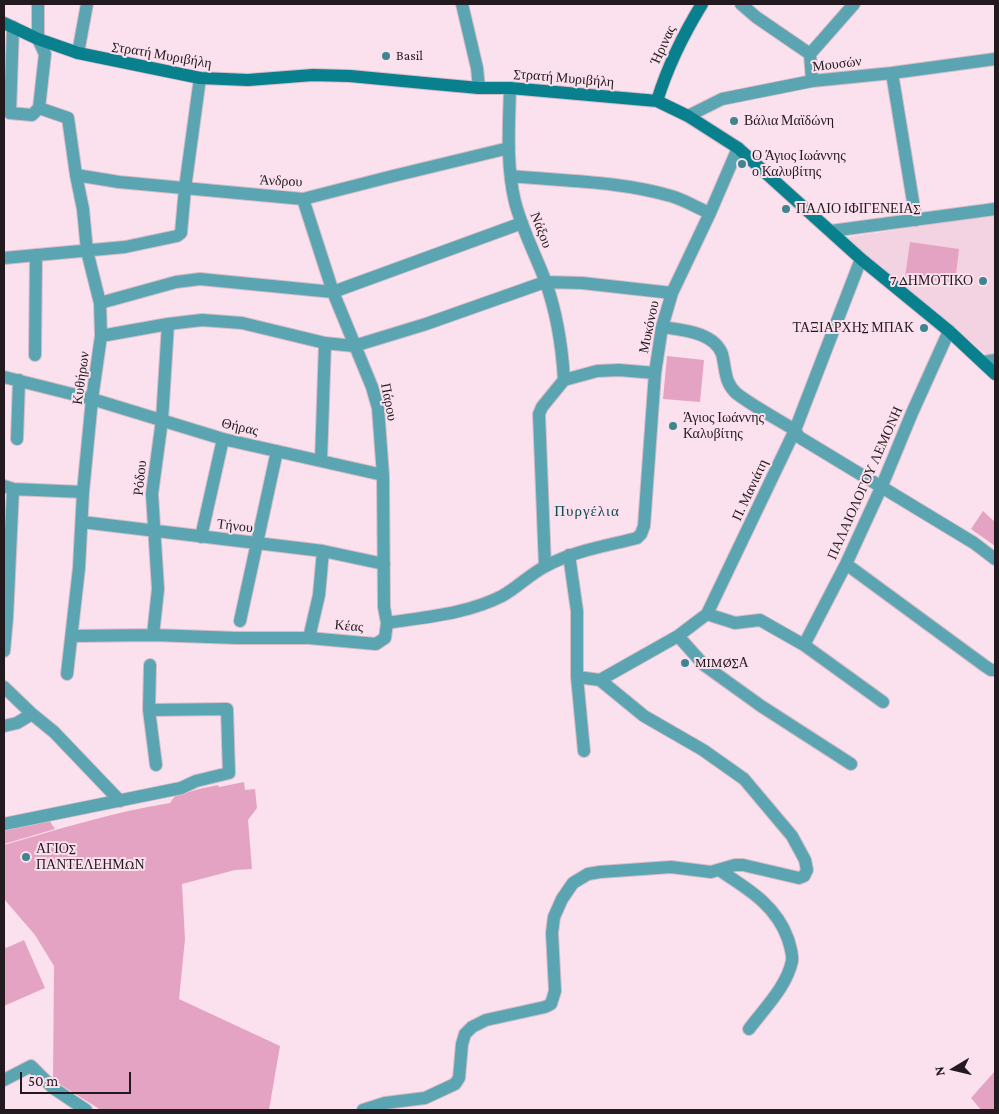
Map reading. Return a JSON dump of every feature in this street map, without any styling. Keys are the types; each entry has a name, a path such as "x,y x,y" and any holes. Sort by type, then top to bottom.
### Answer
{"main road":[{"name":"Ήρινας","path":"657,101 667,70 688,26 702,4"},
{"name":"Στρατή Μυριβήλη","path":"8,25 38,39 78,53 200,78 248,80 313,75 350,76 657,101 688,116 738,148 861,259 989,361 995,374"}],"street":[{"path":"8,25 10,113 32,115 39,108 45,54 38,39 38,4"},
{"path":"78,53 87,4"},
{"path":"462,4 477,68 479,88"},
{"path":"741,4 756,17 810,54"},
{"path":"812,81 810,54 854,4"},
{"name":"Μουσών","path":"688,116 722,99 812,81 892,73 995,58"},
{"path":"892,73 916,220"},
{"path":"4,258 125,247 177,236 182,233 185,188 200,78"},
{"name":"Νάξου","path":"510,88 509,148 515,201 556,317 562,347 564,380"},
{"name":"Κυθήρων","path":"39,108 68,118 83,209 87,251 100,303 102,336 92,399 68,674"},
{"name":"Άνδρου","path":"76,175 119,182 302,199 509,148"},
{"name":"Μυκόνου","path":"570,555 636,538 641,534 644,526 655,373 662,326 672,293 710,214 738,148"},
{"path":"511,176 617,185 645,190 673,197 710,214"},
{"name":"Πάρου","path":"302,199 333,292 372,387 378,408 383,475 384,607 387,623"},
{"path":"831,231 995,209"},
{"path":"100,303 176,282 200,279 333,292 522,223"},
{"path":"35,354 36,255"},
{"name":"Π. Μανιάτη","path":"600,680 678,636 707,614 795,430 861,259"},
{"path":"102,336 202,320 242,324 325,343 354,346 426,324 545,282 582,283 672,293"},
{"name":"Ρόδου","path":"153,635 158,589 152,494 162,420 168,324"},
{"path":"662,326 684,330 714,342 722,354 728,382 736,392 795,430 800,437 974,543 995,559"},
{"name":"ΠΑΛΑΙΟΛΟΓΟΥ ΛΕΜΟΝΗ","path":"804,645 846,564 949,331"},
{"path":"321,461 325,343"},
{"path":"545,566 539,414 542,407 564,380 597,371 619,370 655,373"},
{"name":"Θήρας","path":"4,377 92,399 223,439 383,475"},
{"path":"16,440 19,380"},
{"path":"202,537 223,439"},
{"path":"240,621 277,451"},
{"path":"4,651 7,618 9,488 83,492"},
{"name":"Τήνου","path":"82,522 323,551 384,564"},
{"path":"309,638 319,595 323,551"},
{"path":"387,623 472,608 502,596 545,566 570,555 577,611 577,677 584,751"},
{"path":"846,564 990,668"},
{"path":"707,614 734,622 760,620 804,645 883,702"},
{"name":"Κέας","path":"72,636 153,635 309,638 376,644 385,638 387,623"},
{"path":"678,636 704,665 761,706 851,764"},
{"path":"150,665 149,710 156,765"},
{"path":"363,1110 385,1103 425,1098 455,1084 459,1078 462,1044 466,1034 472,1027 486,1020 545,1008 551,1004 555,990 552,933 554,917 562,898 573,883 588,874 671,867 704,871 720,870 743,864 799,878 804,876 807,870 805,860 792,836 744,779 702,750 644,716 600,680 577,677"},
{"path":"4,687 54,732 120,801"},
{"path":"4,824 181,788 196,781 229,773 226,709 149,710"},
{"path":"4,726 17,723 32,714"},
{"path":"720,870 769,905 786,933 791,950 792,961 784,982 749,1029"},
{"path":"4,1080 31,1066 53,1088 86,1110"}],"shaded area":[{"path":"995,215 995,355 988,356 843,238"},
{"path":"910,242 959,249 955,283 905,277"},
{"path":"667,356 704,360 700,402 663,399"},
{"path":"983,511 995,522 995,546 971,529"},
{"path":"244,782 245,790 255,789 257,808 248,820 252,869 235,870 182,884 185,939 179,999 280,1046 269,1110 101,1110 53,1080 54,966 35,935 4,899 4,845 107,816 170,803 175,796 199,789"},
{"path":"49,820 55,829 4,844 4,830"},
{"path":"24,940 45,988 4,1006 4,945 6,948"},
{"path":"995,1071 995,1110 981,1110 971,1098"}],"place":[{"name":"Basil","path":"386,56"},
{"name":"Βάλια Μαϊδώνη","path":"734,121"},
{"name":"Ο Άγιος Ιωάννης ο Καλυβίτης","path":"742,164"},
{"name":"ΠΑΛΙΟ ΙΦΙΓΕΝΕΙΑΣ","path":"786,209"},
{"name":"7 ΔΗΜΟΤΙΚΟ","path":"983,281"},
{"name":"ΤΑΞΙΑΡΧΗΣ ΜΠΑΚ","path":"924,328"},
{"name":"Άγιος Ιωάννης Καλυβίτης","path":"673,426"},
{"name":"MIMØΣΑ","path":"685,663"},
{"name":"ΑΓΙΟΣ ΠΑΝΤΕΛΕΗΜΩΝ","path":"26,857"}],"district":[{"name":"Πυργέλια","path":"587,511"}]}
